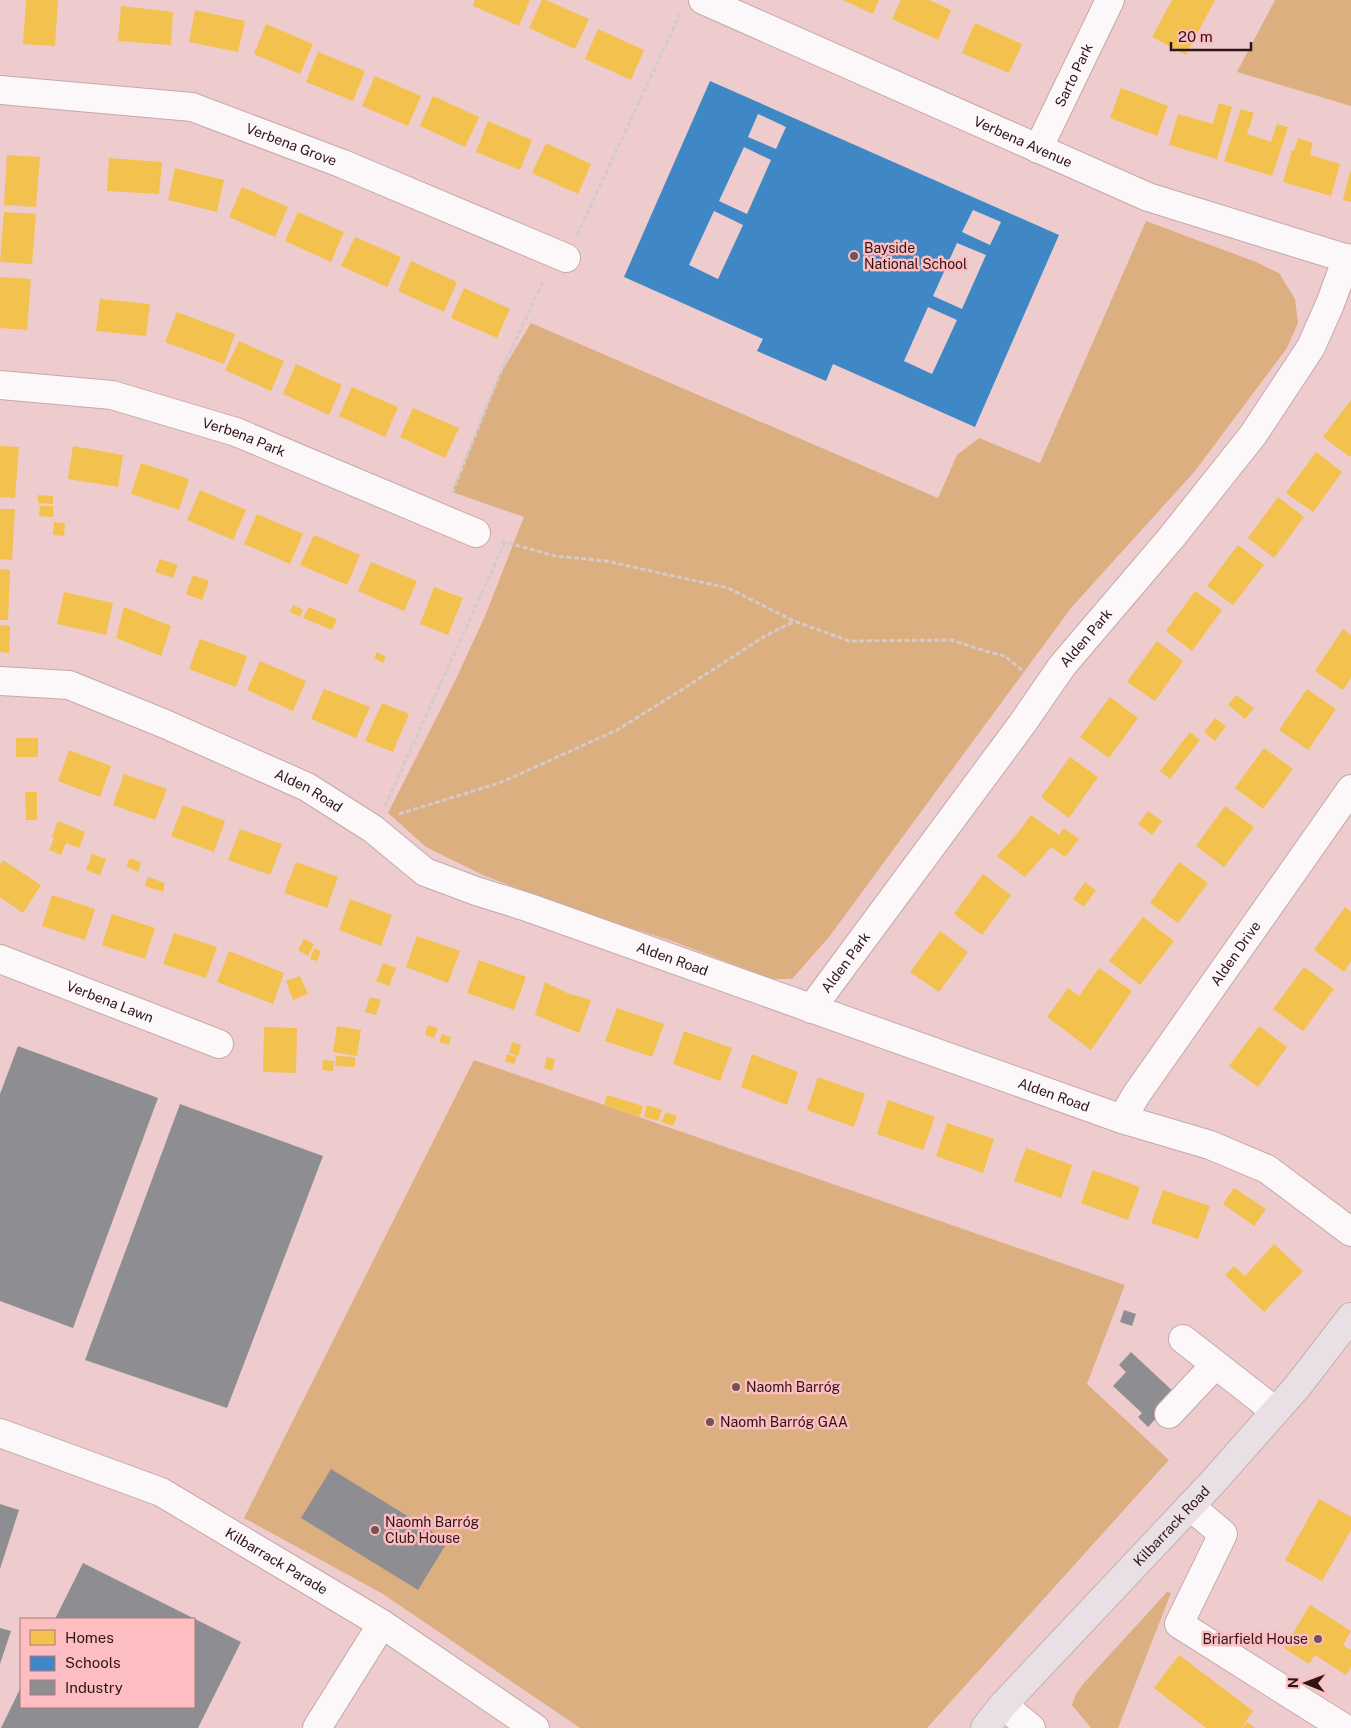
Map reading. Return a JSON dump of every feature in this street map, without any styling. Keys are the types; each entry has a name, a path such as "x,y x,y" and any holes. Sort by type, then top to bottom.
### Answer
{"main road":[{"name":"Kilbarrack Road","path":"984,1728 1190,1506 1275,1411 1351,1317"}],"street":[{"name":"Sarto Park","path":"1038,149 1110,0"},
{"name":"Verbena Avenue","path":"692,6 1038,149 1148,197 1349,259"},
{"name":"Verbena Grove","path":"0,90 192,107 343,164 566,258"},
{"name":"Alden Park","path":"811,1009 1022,724 1062,666 1171,538 1253,434 1311,347 1349,259"},
{"name":"Verbena Park","path":"0,385 112,395 236,432 476,534"},
{"name":"Alden Road","path":"0,681 69,684 307,787 372,829 425,872 1122,1120 1210,1145 1267,1169 1351,1232"},
{"name":"Alden Drive","path":"1122,1120 1136,1095 1351,789"},
{"name":"Verbena Lawn","path":"0,959 219,1044"},
{"path":"1183,1339 1275,1411"},
{"path":"1169,1414 1215,1365"},
{"name":"Kilbarrack Parade","path":"0,1433 161,1492 382,1624 535,1728"},
{"path":"1190,1506 1223,1534 1179,1624 1344,1728"},
{"path":"317,1728 382,1624"},
{"path":"1003,1706 1031,1728"}],"path":[{"path":"438,518 452,492 499,376 545,276 566,258 692,6"},
{"path":"372,829 387,801 505,542 555,556 606,561 728,588 794,622 849,641 952,640 985,652 1006,656 1024,672 1062,666"},
{"path":"372,829 399,814 502,782 616,730 765,636 794,622"}],"shaded area":[{"path":"1275,0 1351,0 1351,106 1237,72"},
{"path":"1146,221 1256,262 1279,273 1295,299 1298,323 1287,348 1195,471 1071,608 829,937 792,979 772,979 672,941 578,911 485,876 426,847 388,813 455,681 485,616 524,517 452,492 499,376 531,323 938,498 957,455 979,438 1040,463"},
{"name":"Naomh Barróg GAA","path":"474,1060 1125,1285 1087,1384 1169,1460 927,1728 580,1728 383,1594 244,1518"},
{"path":"1167,1592 1171,1593 1118,1728 1091,1728 1072,1705 1075,1696 1083,1684"}],"building: Homes":[{"path":"26,0 58,0 55,46 23,44"},
{"path":"475,0 530,0 519,26 473,6"},
{"path":"542,0 589,19 575,49 529,28"},
{"path":"843,0 879,0 873,14"},
{"path":"901,0 929,0 951,10 938,40 892,19"},
{"path":"1172,0 1215,0 1186,55 1152,37"},
{"path":"121,6 173,12 171,45 118,41"},
{"path":"195,10 245,21 238,52 189,42"},
{"path":"975,23 1022,44 1009,73 962,53"},
{"path":"266,24 313,44 300,74 254,54"},
{"path":"598,29 644,50 631,80 585,59"},
{"path":"318,52 365,71 353,101 306,82"},
{"path":"375,76 421,96 408,126 362,106"},
{"path":"1121,88 1168,106 1157,136 1110,118"},
{"path":"433,96 479,117 465,147 420,126"},
{"path":"1219,103 1232,107 1217,159 1169,145 1178,114 1213,124"},
{"path":"1241,109 1254,113 1247,134 1271,142 1277,124 1288,127 1272,176 1224,161"},
{"path":"488,121 532,140 520,170 476,152"},
{"path":"1298,138 1313,143 1310,155 1340,164 1331,196 1283,182 1292,150 1294,151"},
{"path":"546,143 591,164 578,194 532,173"},
{"path":"7,155 40,157 36,207 4,205"},
{"path":"109,158 162,162 159,194 107,191"},
{"path":"175,168 224,180 217,212 168,200"},
{"path":"1351,171 1351,202 1343,200"},
{"path":"242,187 288,207 275,237 229,217"},
{"path":"4,212 36,214 32,264 0,262"},
{"path":"298,212 344,232 331,262 285,241"},
{"path":"355,237 401,257 387,287 341,266"},
{"path":"411,261 457,282 444,312 398,291"},
{"path":"0,277 31,279 27,330 0,328"},
{"path":"464,288 510,309 497,338 451,318"},
{"path":"100,299 150,304 146,336 96,331"},
{"path":"177,312 235,334 224,364 165,342"},
{"path":"239,341 284,361 271,391 225,370"},
{"path":"296,364 342,385 329,415 283,394"},
{"path":"352,387 398,407 385,437 339,416"},
{"path":"1351,400 1351,455 1350,457 1323,437"},
{"path":"413,408 459,428 445,458 400,437"},
{"path":"0,446 19,447 15,498 0,497"},
{"path":"73,446 123,455 118,487 68,479"},
{"path":"1316,452 1342,472 1313,512 1286,493"},
{"path":"141,463 189,479 179,510 131,494"},
{"path":"200,490 246,510 233,540 187,520"},
{"path":"38,495 53,496 53,504 38,503"},
{"path":"1278,497 1304,517 1274,558 1248,538"},
{"path":"40,506 53,506 53,517 39,516"},
{"path":"0,509 15,509 12,560 0,559"},
{"path":"257,514 303,534 290,564 244,544"},
{"path":"54,522 65,523 64,536 53,535"},
{"path":"314,535 360,555 347,585 300,565"},
{"path":"1238,545 1264,565 1233,605 1207,586"},
{"path":"160,559 178,565 173,578 155,572"},
{"path":"371,562 417,581 404,611 358,591"},
{"path":"0,569 10,570 8,620 0,620"},
{"path":"193,575 209,581 202,600 186,594"},
{"path":"434,587 463,598 448,635 420,624"},
{"path":"1195,591 1222,610 1192,651 1166,631"},
{"path":"64,592 113,603 106,635 57,624"},
{"path":"293,605 303,610 300,617 290,612"},
{"path":"124,607 171,626 161,656 116,638"},
{"path":"309,607 337,619 332,630 303,618"},
{"path":"0,625 10,626 9,653 0,652"},
{"path":"1343,629 1351,635 1351,678 1343,690 1315,671"},
{"path":"200,639 247,656 236,687 189,669"},
{"path":"1157,641 1183,661 1155,701 1127,682"},
{"path":"377,652 386,657 383,663 374,658"},
{"path":"260,661 306,681 293,711 247,690"},
{"path":"324,689 370,707 356,738 311,719"},
{"path":"1307,689 1336,709 1308,750 1279,730"},
{"path":"1236,695 1254,708 1245,719 1228,705"},
{"path":"1110,697 1138,718 1109,758 1080,737"},
{"path":"382,703 409,714 393,752 365,741"},
{"path":"1215,718 1226,726 1215,741 1204,732"},
{"path":"1190,732 1200,740 1170,779 1160,771"},
{"path":"16,738 38,738 38,757 16,757"},
{"path":"1264,748 1293,769 1263,809 1235,788"},
{"path":"69,750 111,766 100,797 58,781"},
{"path":"1070,757 1098,777 1069,818 1041,797"},
{"path":"124,774 167,789 155,820 113,805"},
{"path":"25,792 37,792 37,820 26,820"},
{"path":"183,805 225,821 214,852 171,836"},
{"path":"1225,806 1254,827 1224,867 1196,846"},
{"path":"1148,811 1162,821 1152,835 1138,824"},
{"path":"1031,815 1059,835 1064,828 1079,839 1065,857 1051,847 1025,877 997,856"},
{"path":"58,821 85,832 79,848 66,843 61,855 49,850"},
{"path":"240,829 282,844 270,875 228,860"},
{"path":"92,854 106,859 100,875 86,870"},
{"path":"130,858 141,863 138,872 126,866"},
{"path":"3,860 41,885 23,913 0,897 0,865"},
{"path":"296,862 338,877 327,908 284,893"},
{"path":"1179,862 1208,883 1178,923 1150,903"},
{"path":"983,874 1011,895 982,935 954,914"},
{"path":"148,877 165,883 163,892 145,886"},
{"path":"1085,882 1096,890 1084,907 1073,899"},
{"path":"52,895 95,909 85,940 42,926"},
{"path":"350,899 392,915 381,946 339,930"},
{"path":"1345,907 1351,912 1351,961 1344,972 1314,950"},
{"path":"112,914 155,928 145,959 102,945"},
{"path":"1143,917 1174,941 1140,985 1109,961"},
{"path":"940,931 968,952 939,992 910,972"},
{"path":"174,933 217,947 206,978 163,964"},
{"path":"417,936 460,951 448,983 406,967"},
{"path":"304,939 314,944 308,956 298,950"},
{"path":"314,948 321,951 317,961 310,959"},
{"path":"229,951 284,973 273,1004 217,982"},
{"path":"479,960 526,977 514,1010 467,993"},
{"path":"383,963 396,968 389,986 376,981"},
{"path":"1304,967 1334,989 1303,1031 1273,1009"},
{"path":"1099,968 1132,991 1091,1050 1047,1017 1068,988 1079,996"},
{"path":"300,976 308,994 293,1000 286,981"},
{"path":"545,982 567,993 591,1000 579,1033 535,1015"},
{"path":"370,997 381,1000 376,1015 365,1012"},
{"path":"617,1008 664,1024 652,1057 605,1041"},
{"path":"428,1025 438,1028 434,1038 425,1035"},
{"path":"337,1026 361,1030 357,1056 333,1052"},
{"path":"1259,1026 1287,1047 1258,1087 1229,1066"},
{"path":"264,1027 297,1028 296,1073 263,1072"},
{"path":"684,1031 732,1048 720,1081 673,1064"},
{"path":"442,1034 451,1037 449,1045 439,1042"},
{"path":"512,1042 521,1045 518,1056 509,1053"},
{"path":"507,1054 517,1057 514,1064 505,1061"},
{"path":"752,1054 798,1072 787,1105 741,1087"},
{"path":"336,1056 355,1057 355,1067 335,1066"},
{"path":"547,1057 555,1059 552,1071 544,1068"},
{"path":"323,1060 334,1061 333,1071 322,1070"},
{"path":"818,1077 865,1094 854,1127 807,1110"},
{"path":"607,1095 643,1106 640,1117 604,1105"},
{"path":"888,1100 935,1117 923,1150 877,1134"},
{"path":"647,1105 662,1110 658,1121 644,1117"},
{"path":"666,1112 677,1116 673,1126 661,1122"},
{"path":"947,1123 994,1139 983,1173 936,1156"},
{"path":"1026,1148 1072,1165 1061,1198 1014,1181"},
{"path":"1093,1170 1140,1187 1128,1220 1081,1203"},
{"path":"1234,1188 1266,1209 1254,1226 1223,1204"},
{"path":"1163,1190 1210,1206 1198,1239 1151,1223"},
{"path":"1274,1244 1303,1271 1264,1312 1225,1275 1234,1266 1245,1276"},
{"path":"1319,1499 1351,1517 1351,1530 1322,1581 1285,1560"},
{"name":"Briarfield House","path":"1310,1605 1351,1631 1343,1645 1351,1650 1351,1667 1346,1675 1315,1655 1309,1664 1284,1648"},
{"path":"1179,1655 1253,1711 1241,1728 1206,1728 1154,1688"},
{"path":"1247,1722 1255,1728 1242,1728"}],"building: Schools":[{"path":"710,81 1059,235 975,427 833,364 826,381 757,351 763,339 624,277","holes":["758,114 786,127 776,149 748,137","744,147 771,160 747,214 719,201","973,210 1001,222 990,245 962,232","714,211 743,225 718,279 689,265","957,243 986,255 962,309 933,296","928,307 957,320 932,374 904,361"]}],"building: Industry":[{"path":"18,1046 158,1098 73,1328 0,1301 0,1094"},
{"path":"180,1104 323,1156 227,1408 85,1360"},
{"path":"1124,1310 1136,1314 1132,1326 1120,1322"},
{"path":"1131,1352 1177,1395 1148,1427 1138,1417 1142,1413 1113,1386 1126,1372 1119,1365"},
{"name":"Naomh Barróg Club House","path":"331,1469 448,1541 418,1590 301,1518"},
{"path":"0,1504 19,1510 0,1569"},
{"path":"83,1563 193,1618 56,1618"},
{"path":"195,1619 241,1642 198,1728 1,1728 20,1689 20,1708 195,1708"},
{"path":"0,1628 11,1631 0,1664"}],"place":[{"name":"Bayside National School","path":"854,256"},
{"name":"Naomh Barróg","path":"736,1387"},
{"name":"Naomh Barróg GAA","path":"710,1422"},
{"name":"Naomh Barróg Club House","path":"375,1530"},
{"name":"Briarfield House","path":"1318,1639"}]}
